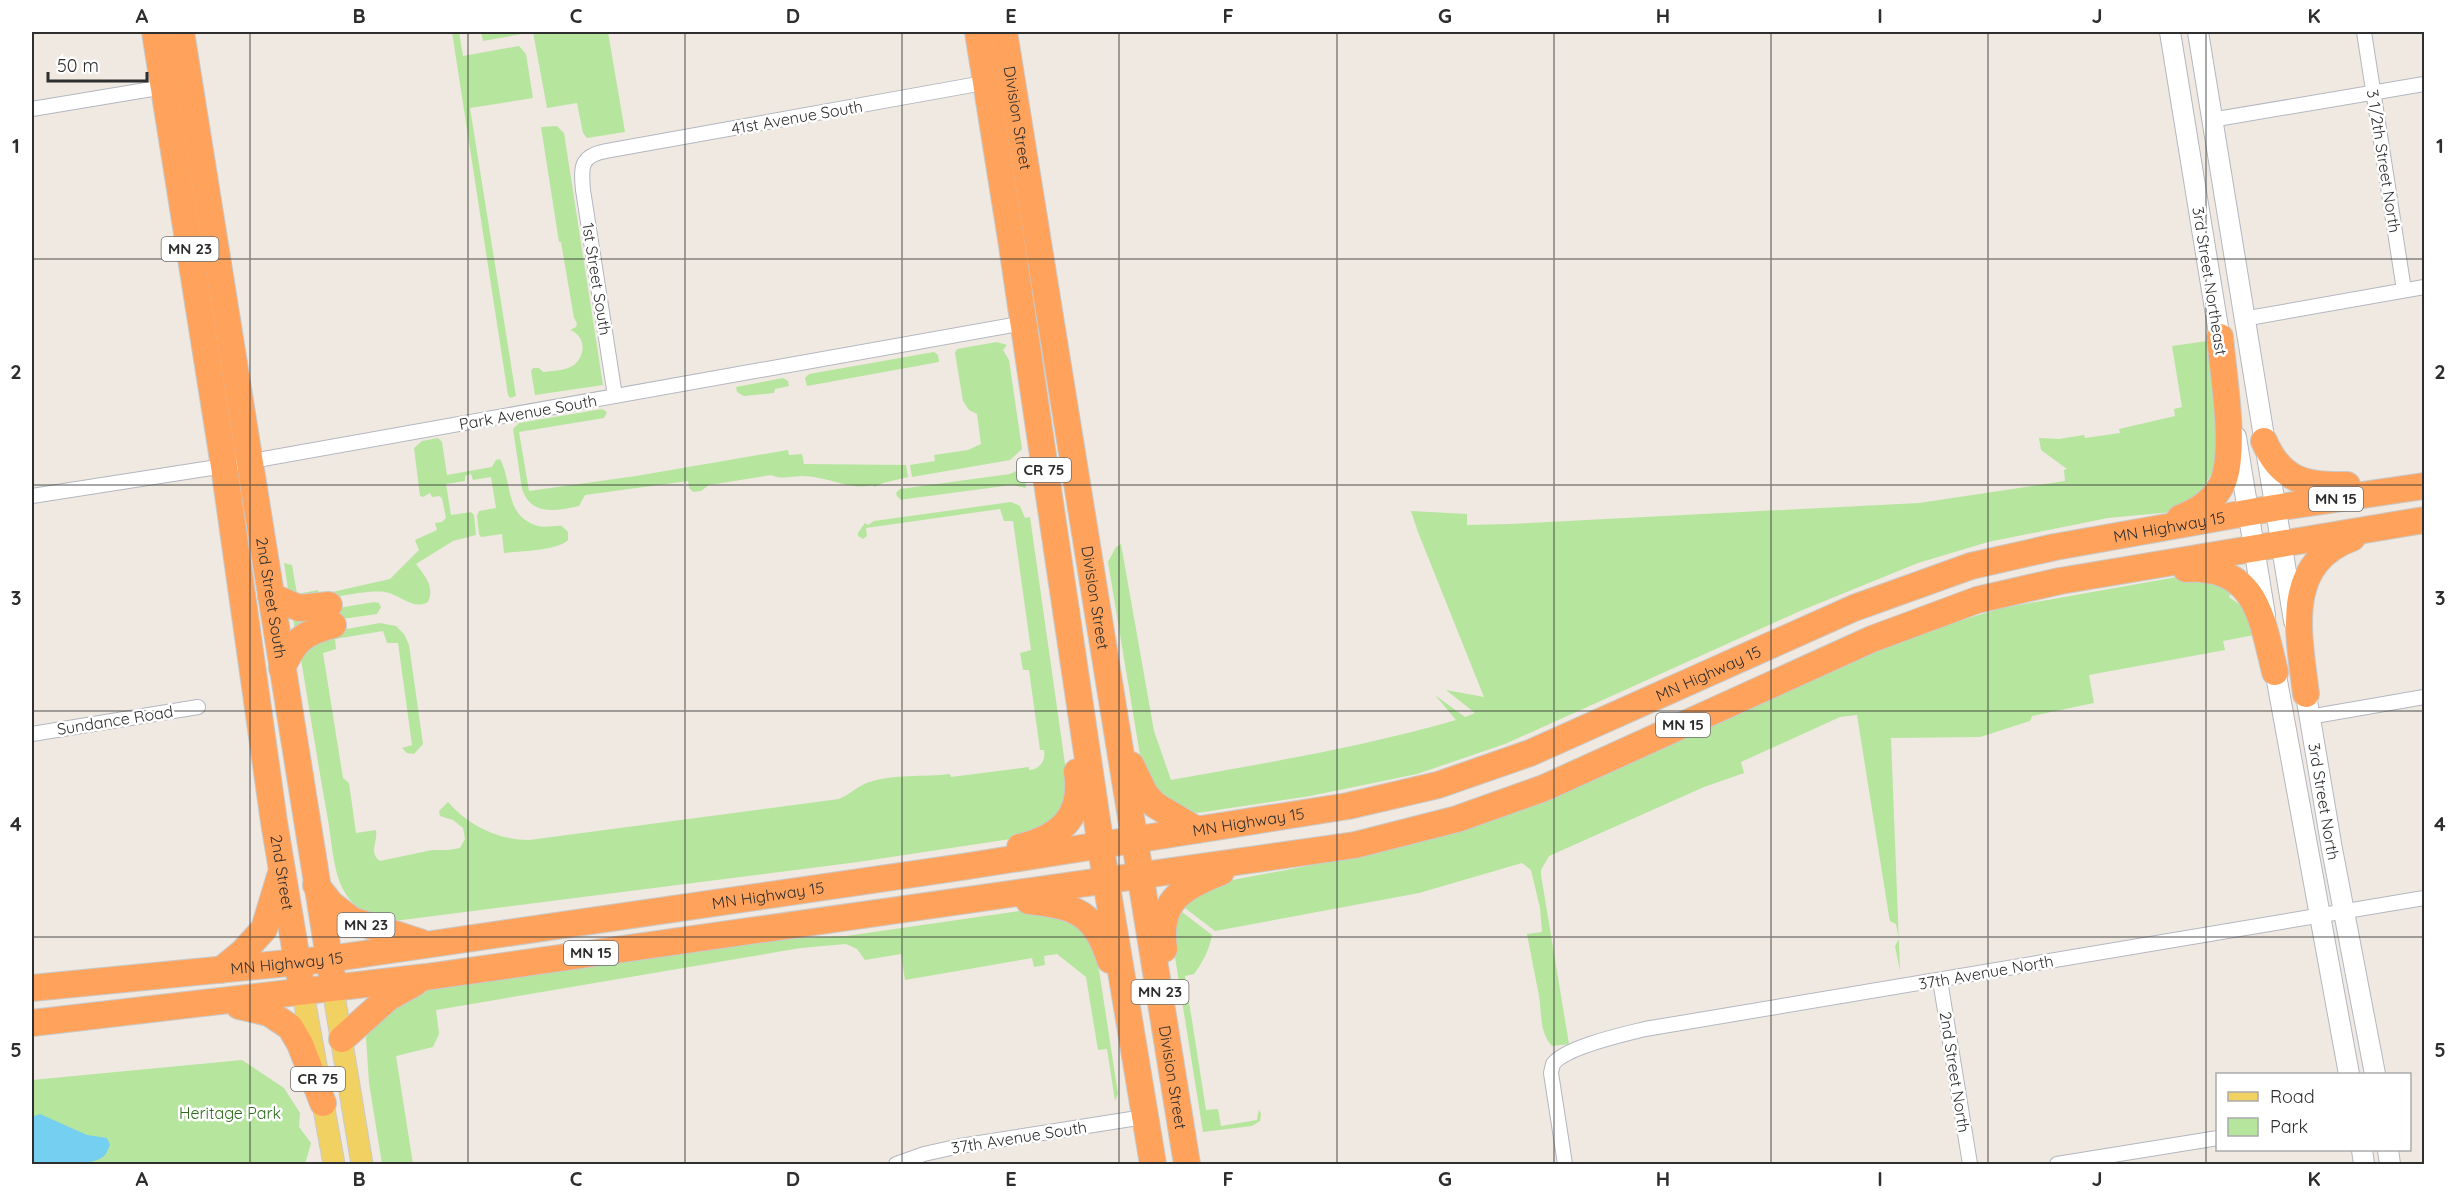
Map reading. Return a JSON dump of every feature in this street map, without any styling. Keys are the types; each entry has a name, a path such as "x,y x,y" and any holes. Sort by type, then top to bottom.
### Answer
{"highway":[{"name":"2nd Street South","path":"155,32 224,466 264,752"},
{"name":"2nd Street South","path":"181,32 333,989"},
{"name":"Division Street","path":"978,32 1106,881 1153,1164"},
{"name":"Division Street","path":"1004,32 1187,1164"},
{"path":"2106,538 2183,517 2206,504 2221,486 2228,462 2228,446 2220,337"},
{"path":"2264,441 2271,457 2290,476 2312,484 2349,485 2424,474"},
{"name":"MN Highway 15","path":"2277,526 2424,486"},
{"path":"2308,705 2299,619 2303,585 2310,570 2326,551 2347,540 2421,520"},
{"name":"MN Highway 15","path":"32,988 329,959 962,867 1348,806 1438,785 1530,753 1854,608 1921,582 1982,564 2106,538 2251,530 2277,526 2421,520"},
{"name":"MN 15","path":"2251,530 2277,526"},
{"name":"MN Highway 15","path":"32,1023 333,989 1355,845 1409,832 1496,806 1544,788 1872,639 1917,621 1977,600 2075,579 2251,530"},
{"path":"2075,579 2180,569 2207,569 2225,573 2242,585 2255,602 2275,672"},
{"path":"271,596 299,608 331,615 299,639 282,668"},
{"path":"962,867 1042,840 1059,830 1074,811 1079,795 1079,782 1065,691 1070,646"},
{"path":"1120,740 1145,794 1155,805 1197,830"},
{"name":"2nd Street","path":"264,752 303,993"},
{"path":"1169,1050 1174,1011 1163,923 1172,900 1195,882 1260,858"},
{"path":"221,969 243,952 264,929 282,870"},
{"name":"MN 23","path":"316,885 331,904 352,920 429,944"},
{"path":"996,897 1060,904 1085,917 1104,943 1127,1012"},
{"path":"342,1039 388,998 426,976"},
{"path":"221,1002 269,1014 290,1027 300,1044 323,1103"}],"main road":[{"name":"3rd Street Northeast","path":"2170,32 2251,530"},
{"name":"3rd Street Northeast","path":"2198,32 2277,526"},
{"name":"3rd Street North","path":"2277,526 2375,1073"},
{"name":"3rd Street North","path":"2251,530 2349,1073"},
{"name":"2nd Street South","path":"333,989 362,1164"},
{"name":"CR 75","path":"303,993 334,1164"}],"street":[{"name":"3 1/2th Street North","path":"2364,32 2404,290"},
{"name":"41st Avenue South","path":"584,161 596,153 606,151 1012,78"},
{"path":"2211,120 2424,84"},
{"path":"32,109 164,87"},
{"name":"1st Street South","path":"584,161 583,190 615,396"},
{"path":"2243,319 2424,287"},
{"name":"Park Avenue South","path":"32,496 224,466 1023,323"},
{"path":"2308,705 2424,697"},
{"name":"Sundance Road","path":"32,734 198,707"},
{"name":"37th Avenue North","path":"1565,1164 1551,1079 1553,1064 1585,1046 1630,1032 2424,898"},
{"name":"2nd Street North","path":"1940,980 1970,1164"},
{"name":"37th Avenue South","path":"896,1164 924,1154 960,1146 1144,1117"},
{"path":"2057,1164 2216,1138"}],"green space":[{"path":"452,32 459,32 463,56 519,46 526,54 533,98 470,108 516,396 510,398 508,395"},
{"path":"481,32 533,32 483,41"},
{"path":"533,32 608,32 625,132 587,138 583,133 577,103 547,108"},
{"path":"557,126 564,133 603,385 535,395 531,371 533,368 539,368 543,372 568,368 578,361 582,349 580,338 570,330 576,327 577,323 574,318 561,242 559,242 541,127"},
{"path":"2207,341 2220,436 2215,467 2204,486 2207,490 2172,512 2108,518 1988,542 1918,563 1800,611 1505,744 1417,774 1310,796 1197,813 1176,809 1152,786 1140,755 1108,562 1116,547 1121,544 1154,731 1171,780 1279,761 1456,720 1435,695 1465,717 1475,713 1446,690 1484,697 1411,511 1467,514 1467,525 1509,524 1919,503 2065,481 2064,470 2067,469 2041,450 2039,438 2059,439 2084,435 2085,438 2120,433 2119,429 2175,416 2174,409 2182,407 2172,346"},
{"path":"997,342 1007,345 1003,350 1009,360 1022,449 1010,460 912,477 910,465 935,461 934,455 968,450 981,444 977,414 969,410 963,401 955,353 957,349"},
{"path":"934,352 938,355 939,362 807,386 805,378 809,374"},
{"path":"783,378 788,381 789,386 775,389 774,393 744,396 737,392 736,387"},
{"path":"602,409 607,412 604,418 519,432 529,491 636,476 788,450 789,455 802,454 804,464 906,465 908,477 874,487 873,485 847,485 812,477 783,478 771,475 709,485 701,491 693,492 689,488 688,481 585,495 579,506 562,509 538,508 531,504 522,489 513,429 519,423"},
{"path":"438,438 442,442 447,475 492,467 496,460 500,459 514,507 520,515 538,526 562,526 568,532 568,540 563,544 547,548 504,553 502,534 481,537 479,534 477,516 479,511 496,508 491,477 473,480 471,474 465,476 465,481 446,484 451,515 471,512 474,515 476,535 453,541 416,564 430,587 428,602 417,605 391,593 376,592 297,605 290,602 284,563 292,565 297,594 318,590 319,595 390,579 419,550 415,540 437,530 435,523 442,522 446,518 442,498 432,497 430,493 423,497 420,496 414,448 422,441"},
{"path":"1024,467 1026,488 1012,485 901,500 896,493 900,489 1010,474"},
{"path":"1011,502 1020,506 1025,518 1030,517 1065,764 1065,793 1057,820 1017,838 858,862 402,920 385,919 369,914 354,904 344,891 333,857 300,653 330,632 380,623 396,626 404,634 409,645 423,744 414,754 407,753 402,748 412,745 398,643 387,643 383,631 335,639 336,649 323,653 343,778 349,783 356,833 376,830 374,851 376,858 380,861 432,850 460,848 465,839 463,828 453,820 440,816 439,811 448,802 465,818 485,830 506,837 529,840 839,799 879,779 950,774 951,777 1036,768 1043,761 1044,750 1040,750 1029,670 1023,670 1020,653 1031,650 1013,521 1004,521 1000,509 866,528 867,536 863,539 858,536 865,523 868,525 874,521"},
{"path":"2177,577 2234,587 2229,597 2243,607 2254,635 2223,641 2225,650 2089,675 2094,703 2032,716 2030,721 1980,737 1891,738 1899,938 1896,924 1890,921 1889,916 1857,715 1840,717 1741,762 1744,773 1704,787 1549,856 1541,870 1541,875 1569,1044 1552,1046 1543,1029 1527,934 1542,932 1540,908 1531,870 1522,863 1419,893 1215,931 1185,908 1188,897 1211,884 1381,852 1458,831 1926,631 2002,608"},
{"path":"379,603 381,607 377,614 321,622 296,635 292,614"},
{"path":"1034,909 1060,911 1081,930 1093,949 1099,970 1118,1094 1115,1101 1107,1049 1098,1050 1086,977 1057,954 1044,956 1045,965 1034,967 1032,958 905,980 901,954 865,960 857,949 846,944 801,948 436,1010 439,1034 433,1047 396,1056 413,1164 382,1164 369,1083 366,1038 368,1029 408,994 534,969 759,940 846,936"},
{"path":"1182,912 1212,935 1203,960 1194,974 1185,976 1206,1110 1218,1109 1221,1126 1257,1120 1259,1109 1260,1121 1252,1126 1203,1132 1175,957 1176,928"},
{"path":"1899,939 1900,971 1895,946"},
{"name":"Heritage Park","path":"242,1060 284,1088 300,1113 299,1127 311,1143 305,1164 32,1164 32,1080"}],"water":[{"path":"40,1114 87,1135 107,1138 110,1145 106,1153 96,1160 78,1164 32,1164 32,1117"}]}
